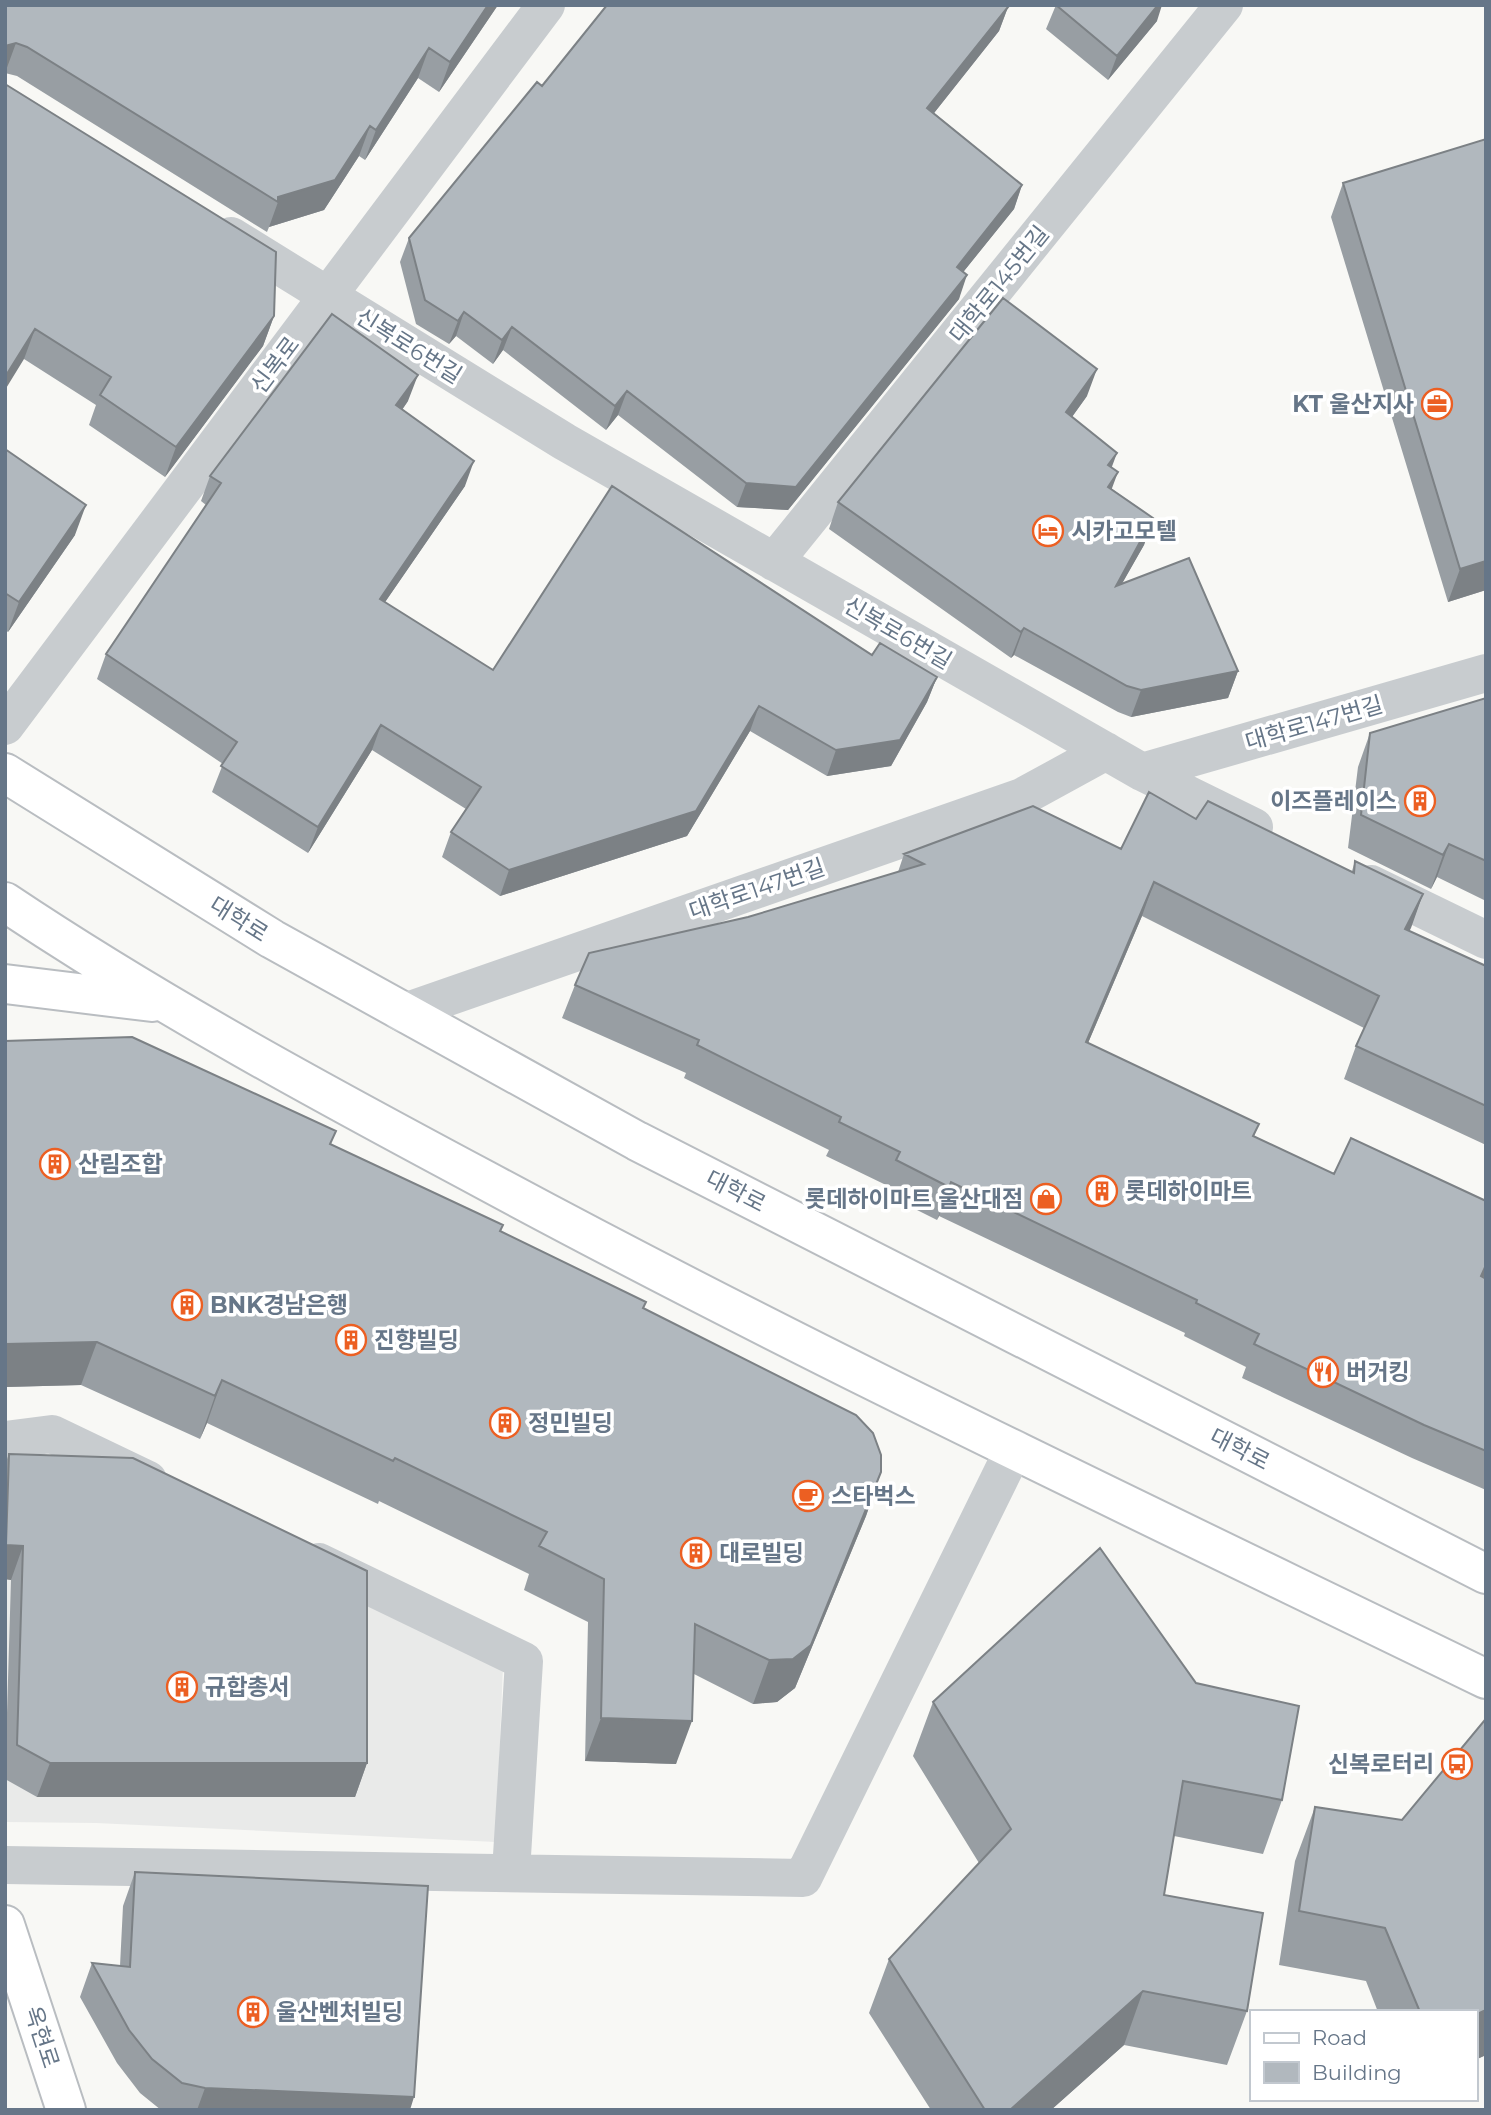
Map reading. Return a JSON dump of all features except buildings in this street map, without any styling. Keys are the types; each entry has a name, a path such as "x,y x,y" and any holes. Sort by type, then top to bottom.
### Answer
{"main road":[{"name":"대학로","path":"5,773 272,939 662,1154 1486,1574"},
{"path":"5,902 163,1004 595,1240 1014,1449 1486,1679"},
{"path":"5,984 163,1004"},
{"name":"옥현로","path":"5,1925 66,2110"}],"street":[{"name":"신복로","path":"5,726 547,5"},
{"name":"대학로145번길","path":"774,562 1216,8"},
{"name":"신복로6번길","path":"201,217 565,442 1142,772 1289,844"},
{"name":"대학로147번길","path":"1142,772 1486,673"},
{"name":"대학로147번길","path":"402,1013 1022,797 1106,751"},
{"path":"1338,868 1486,940"},
{"path":"5,1440 52,1434 176,1493"},
{"path":"5,1865 803,1878 1014,1449"},
{"path":"288,1547 524,1661 511,1872"}],"shaded area":[{"name":"규합총서","path":"65,1457 503,1666 496,1842 96,1823 5,1822 5,1463"}],"place":[{"name":"KT 울산지사","path":"1437,404"},
{"name":"시카고모텔","path":"1048,531"},
{"name":"이즈플레이스","path":"1420,801"},
{"name":"산림조합","path":"55,1164"},
{"name":"롯데하이마트","path":"1102,1191"},
{"name":"롯데하이마트 울산대점","path":"1046,1199"},
{"name":"BNK경남은행","path":"187,1305"},
{"name":"진향빌딩","path":"351,1340"},
{"name":"버거킹","path":"1323,1372"},
{"name":"정민빌딩","path":"505,1423"},
{"name":"스타벅스","path":"808,1496"},
{"name":"대로빌딩","path":"696,1553"},
{"name":"규합총서","path":"182,1687"},
{"name":"신복로터리","path":"1457,1764"},
{"name":"울산벤처빌딩","path":"253,2012"}]}
